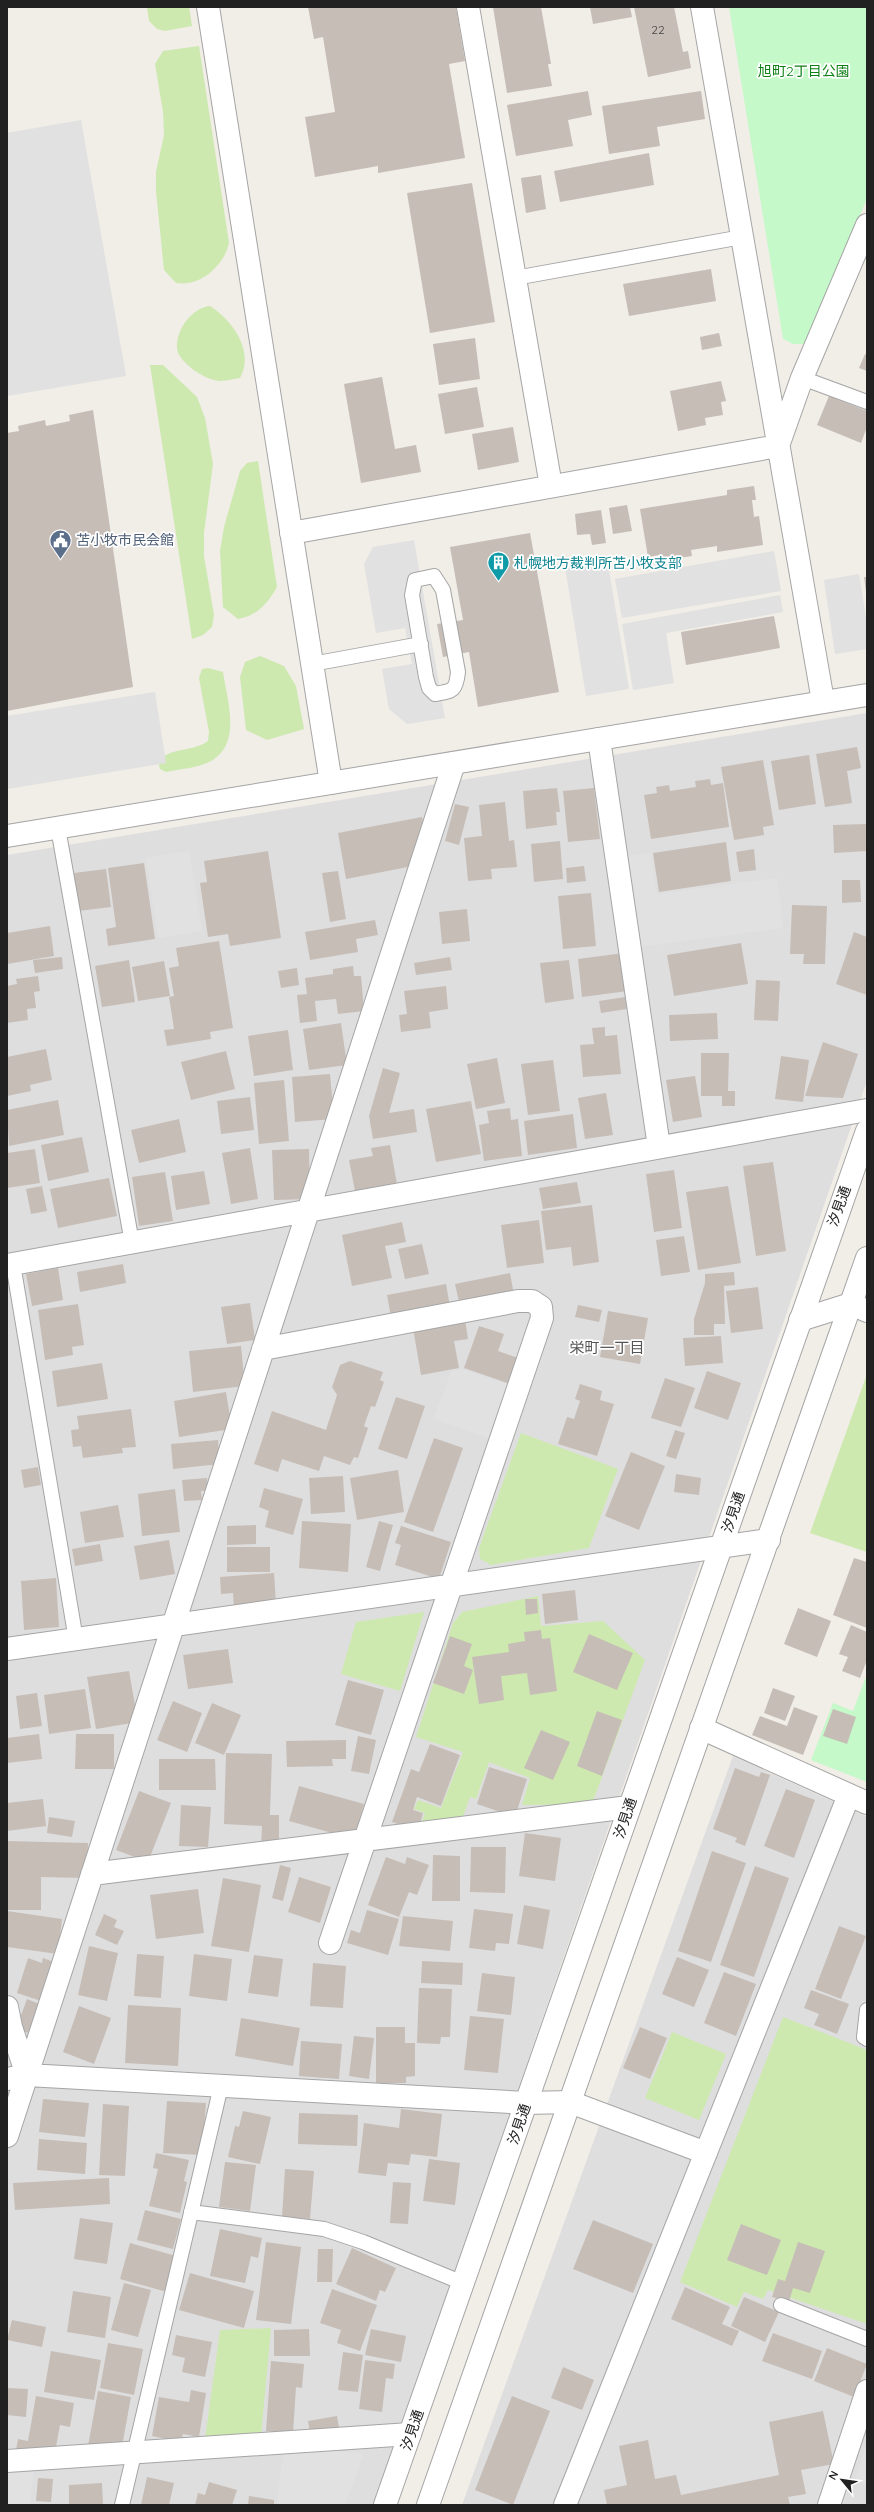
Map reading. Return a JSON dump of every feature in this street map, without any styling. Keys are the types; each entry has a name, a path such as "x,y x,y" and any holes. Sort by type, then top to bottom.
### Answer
{"street":[{"path":"208,7 331,783"},
{"path":"468,7 551,486"},
{"path":"702,7 823,701"},
{"path":"778,446 802,378 867,225"},
{"path":"291,533 778,446"},
{"path":"7,836 823,701 867,696"},
{"path":"599,739 660,1147"},
{"path":"7,2136 17,2077 92,1874 263,1349 310,1211 454,763"},
{"path":"10,1265 867,1110"},
{"name":"汐見通","path":"385,2505 867,1131"},
{"path":"428,2505 701,1728 769,1540 859,1308 867,1258"},
{"path":"263,1349 518,1301 532,1301 541,1307 542,1318 330,1943"},
{"path":"800,1320 859,1308"},
{"path":"7,1649 451,1587 769,1540"},
{"path":"565,2505 706,2153 858,1799 701,1728"},
{"path":"92,1874 629,1807"},
{"path":"7,2007 17,2077"},
{"path":"17,2077 221,2086 526,2103 570,2102 706,2153"},
{"path":"828,2505 867,2391"},
{"path":"7,2460 410,2434"}],"lane":[{"path":"515,278 742,237"},
{"path":"802,378 867,402"},
{"path":"434,576 443,590 458,672 456,685 451,691 435,694 429,688 421,644 412,586 415,580 434,576"},
{"path":"312,664 421,644"},
{"path":"58,828 132,1243"},
{"path":"10,1265 76,1640"},
{"path":"867,2010 864,2037 867,2039"},
{"path":"122,2505 221,2086"},
{"path":"191,2212 324,2229 370,2244 463,2283"},
{"path":"781,2305 867,2339"}],"shaded area":[{"path":"81,120 126,376 7,396 7,133"},
{"path":"414,540 445,718 407,724 389,709 382,669 412,664 405,628 376,633 364,564 373,547"},
{"path":"774,551 781,591 622,618 615,579"},
{"path":"607,559 629,689 586,696 565,567"},
{"path":"859,574 867,624 867,649 835,654 824,580"},
{"path":"780,595 783,612 666,633 674,683 633,690 622,624"},
{"path":"155,692 166,763 7,789 7,716"},
{"path":"867,713 867,1081 374,2505 7,2505 7,855"},
{"path":"189,851 202,931 158,938 146,858"},
{"path":"651,853 657,894 777,878 783,928 638,947 626,856"},
{"path":"463,1369 507,1384 488,1438 434,1419 451,1371"},
{"path":"733,1756 867,1817 867,2505 462,2505"},
{"path":"867,2441 867,2484 855,2480"},
{"path":"284,2444 364,2454 345,2505 277,2504"},
{"path":"7,2467 34,2471 30,2505 7,2505"}],"green space":[{"path":"147,7 189,7 192,26 165,31 157,29 149,21"},
{"name":"旭町2丁目公園","path":"729,7 867,7 867,198 812,337 805,344 793,344 783,339"},
{"path":"199,46 229,243 222,260 210,273 194,282 176,283 164,270 156,191 156,172 164,135 163,112 155,64 163,51"},
{"path":"210,306 226,319 239,337 245,357 244,368 240,378 219,381 213,380 193,369 182,359 179,353 177,341 182,327 191,315"},
{"path":"150,365 163,365 197,397 205,418 213,464 204,533 204,556 214,615 212,627 203,635 192,639"},
{"path":"258,461 277,587 266,604 251,615 238,619 223,607 220,551 224,527 240,471 247,463"},
{"path":"260,656 284,666 296,686 304,729 267,740 246,730 240,677 245,662"},
{"path":"208,668 223,672 230,721 226,745 220,754 209,762 194,767 166,772 160,769 158,761 163,757 176,751 196,747 208,741 209,732 199,678 202,669"},
{"path":"867,1374 867,1552 810,1533"},
{"path":"521,1433 618,1469 589,1548 491,1565 480,1559 479,1548"},
{"path":"538,1596 541,1626 603,1621 645,1660 592,1804 522,1805 530,1778 489,1762 476,1799 470,1797 461,1822 419,1830 425,1813 414,1809 418,1800 441,1808 463,1752 416,1737 453,1623 462,1612"},
{"path":"424,1612 400,1691 341,1674 356,1622"},
{"path":"867,1674 867,1782 811,1760 833,1703 853,1711"},
{"path":"783,2017 867,2050 867,2324 768,2290 763,2299 744,2292 737,2307 680,2282"},
{"path":"672,2032 726,2054 699,2120 645,2098"},
{"path":"271,2328 261,2436 205,2439 220,2330"}],"building":[{"path":"308,7 456,7 465,61 449,64 465,158 378,173 378,166 315,177 305,117 335,112 323,37 314,39"},
{"path":"493,7 541,7 551,64 548,64 552,86 507,93"},
{"path":"590,7 630,7 632,17 593,24"},
{"path":"634,7 674,7 683,52 688,51 691,68 648,77"},
{"path":"588,91 592,115 568,120 573,146 516,156 507,105"},
{"path":"701,91 705,119 657,127 660,146 609,154 602,106"},
{"path":"649,153 654,185 560,202 554,171"},
{"path":"541,175 546,209 526,213 521,178"},
{"path":"472,183 495,322 430,333 407,193"},
{"path":"711,269 716,301 629,316 623,284"},
{"path":"719,333 722,346 702,350 700,337"},
{"path":"475,338 480,379 439,385 433,344"},
{"path":"865,354 867,355 867,371 859,368"},
{"path":"382,377 395,449 416,445 421,472 361,483 344,384"},
{"path":"721,381 726,401 721,402 723,415 705,418 706,425 678,431 670,391"},
{"path":"477,387 484,427 445,434 438,394"},
{"path":"829,396 867,411 867,427 861,443 817,425"},
{"name":"苫小牧市民会館","path":"93,410 133,687 7,711 7,433 19,431 18,426 45,420 46,426 70,421 69,415"},
{"path":"513,427 519,462 478,470 472,434"},
{"path":"754,486 756,500 752,500 754,517 759,516 763,545 717,552 717,546 691,550 692,556 660,561 659,555 648,557 640,509 727,495 727,490"},
{"path":"627,505 632,531 613,534 609,508"},
{"path":"601,510 606,543 592,545 590,534 577,535 575,514"},
{"name":"札幌地方裁判所苫小牧支部","path":"530,533 559,692 478,707 469,652 443,657 437,624 463,620 450,547"},
{"path":"864,577 867,577 867,592 866,592"},
{"path":"774,616 780,648 686,665 681,632"},
{"path":"857,747 861,768 847,771 852,803 825,807 816,754"},
{"path":"809,755 816,804 779,810 771,761"},
{"path":"763,760 774,825 763,827 764,835 734,840 721,767"},
{"path":"710,779 711,785 723,783 729,827 651,839 644,795 657,793 656,787 669,785 670,791 696,787 695,781"},
{"path":"557,788 560,812 556,812 557,825 526,829 523,791"},
{"path":"594,788 600,839 568,842 563,791"},
{"path":"505,802 509,841 514,840 517,867 491,869 492,879 468,881 464,838 482,836 479,805"},
{"path":"455,804 469,807 459,845 445,841"},
{"path":"422,817 424,829 413,866 346,879 338,833"},
{"path":"866,824 867,851 834,853 833,825"},
{"path":"560,841 563,879 534,882 531,844"},
{"path":"726,842 731,881 659,892 653,853"},
{"path":"754,849 756,870 739,872 736,852"},
{"path":"268,851 281,938 230,946 228,934 208,937 200,883 207,882 204,861"},
{"path":"144,863 155,939 108,946 106,929 116,927 108,868"},
{"path":"584,866 586,881 567,883 566,868"},
{"path":"106,869 111,907 79,911 74,873"},
{"path":"338,871 346,919 330,922 322,873"},
{"path":"842,880 860,880 861,902 842,903"},
{"path":"591,893 596,946 563,949 558,896"},
{"path":"792,905 827,906 825,964 803,964 804,954 790,954"},
{"path":"467,909 470,941 442,944 439,912"},
{"path":"375,920 378,935 356,939 358,952 310,960 305,932"},
{"path":"50,926 54,956 7,964 7,933"},
{"path":"854,932 867,937 867,995 836,984"},
{"path":"219,941 233,1028 210,1032 211,1039 167,1046 164,1030 174,1029 169,997 174,996 169,968 179,966 176,948"},
{"path":"741,943 748,984 674,996 667,955"},
{"path":"624,953 628,991 582,997 578,959"},
{"path":"62,957 63,969 35,973 33,960"},
{"path":"450,957 452,970 416,975 414,963"},
{"path":"129,960 135,1002 102,1007 95,966"},
{"path":"569,960 574,999 545,1003 540,963"},
{"path":"164,961 170,996 138,1001 132,967"},
{"path":"353,966 354,976 361,976 364,1011 338,1014 336,999 315,1001 317,1021 300,1023 297,995 307,994 305,978 333,974 333,969"},
{"path":"297,968 299,985 281,988 278,971"},
{"path":"38,976 40,991 34,992 36,1008 27,1009 28,1020 7,1023 7,986 17,984 16,979"},
{"path":"756,980 780,981 778,1021 754,1020"},
{"path":"446,986 448,1009 429,1012 431,1028 401,1032 399,1015 407,1014 404,991"},
{"path":"625,997 627,1009 601,1013 599,1001"},
{"path":"717,1013 718,1039 670,1041 669,1015"},
{"path":"341,1023 347,1065 309,1070 303,1029"},
{"path":"605,1027 605,1036 617,1035 621,1074 583,1077 580,1045 594,1044 592,1028"},
{"path":"288,1030 293,1070 254,1076 248,1036"},
{"path":"823,1042 858,1054 843,1098 805,1096"},
{"path":"46,1049 52,1080 30,1085 31,1091 7,1096 7,1057"},
{"path":"226,1051 235,1089 191,1100 181,1062"},
{"path":"701,1053 729,1053 728,1091 735,1091 735,1106 722,1106 722,1096 701,1096"},
{"path":"781,1056 809,1060 803,1102 775,1099"},
{"path":"497,1058 505,1103 476,1109 467,1064"},
{"path":"553,1060 560,1111 528,1115 521,1064"},
{"path":"383,1068 400,1073 389,1113 414,1109 417,1132 373,1139 369,1116"},
{"path":"330,1074 334,1119 295,1122 292,1077"},
{"path":"695,1076 702,1117 673,1122 666,1080"},
{"path":"284,1080 289,1141 259,1144 254,1083"},
{"path":"606,1093 613,1135 585,1139 578,1098"},
{"path":"250,1097 254,1130 221,1134 217,1101"},
{"path":"58,1100 64,1135 9,1146 7,1110"},
{"path":"471,1101 481,1154 436,1162 426,1109"},
{"path":"510,1108 511,1120 518,1119 522,1156 484,1161 479,1125 489,1123 487,1111"},
{"path":"573,1114 577,1148 528,1155 524,1121"},
{"path":"179,1119 186,1152 139,1163 131,1130"},
{"path":"82,1137 89,1172 48,1181 41,1145"},
{"path":"390,1145 397,1184 355,1191 349,1160 373,1156 371,1148"},
{"path":"250,1148 258,1199 231,1204 222,1153"},
{"path":"35,1149 40,1183 7,1188 7,1153"},
{"path":"309,1149 310,1199 274,1200 272,1150"},
{"path":"773,1162 786,1251 756,1256 743,1166"},
{"path":"674,1170 682,1228 654,1232 646,1174"},
{"path":"204,1171 210,1204 176,1210 171,1176"},
{"path":"165,1172 173,1221 139,1226 132,1177"},
{"path":"109,1178 117,1216 58,1228 50,1189"},
{"path":"577,1182 581,1203 543,1209 539,1188"},
{"path":"42,1186 47,1211 31,1214 26,1189"},
{"path":"728,1186 741,1263 698,1270 686,1192"},
{"path":"592,1205 599,1262 573,1266 571,1247 546,1250 541,1211"},
{"path":"539,1220 544,1263 507,1268 501,1225"},
{"path":"402,1222 406,1242 385,1246 392,1278 352,1286 342,1235"},
{"path":"684,1236 690,1272 661,1276 656,1240"},
{"path":"422,1244 429,1274 405,1279 398,1249"},
{"path":"123,1264 126,1283 80,1292 77,1272"},
{"path":"58,1268 63,1300 32,1306 26,1274"},
{"path":"734,1272 735,1285 724,1286 725,1324 714,1324 714,1335 694,1335 694,1319 705,1283 705,1274"},
{"path":"510,1273 514,1295 460,1306 455,1284"},
{"path":"446,1284 450,1306 391,1317 387,1295"},
{"path":"758,1287 763,1329 731,1333 726,1291"},
{"path":"250,1303 255,1340 227,1344 221,1307"},
{"path":"78,1304 84,1345 72,1347 73,1355 45,1360 38,1310"},
{"path":"578,1305 602,1310 599,1322 575,1317"},
{"path":"608,1311 648,1318 640,1364 600,1357"},
{"path":"465,1319 468,1339 454,1341 459,1368 421,1375 413,1328"},
{"path":"479,1326 504,1334 498,1351 518,1358 510,1384 464,1368"},
{"path":"721,1336 723,1363 685,1366 683,1338"},
{"path":"241,1346 245,1386 193,1392 189,1351"},
{"path":"350,1361 383,1372 380,1380 384,1382 375,1407 371,1406 364,1426 368,1428 358,1458 354,1457 350,1465 324,1456 319,1471 282,1459 278,1472 254,1464 272,1411 326,1430 337,1395 332,1387 340,1365"},
{"path":"102,1363 108,1399 57,1407 52,1371"},
{"path":"707,1371 741,1383 728,1420 694,1408"},
{"path":"665,1378 695,1388 681,1427 651,1418"},
{"path":"580,1384 602,1391 600,1400 614,1404 597,1456 558,1444 567,1417 574,1419 580,1401 575,1399"},
{"path":"226,1392 232,1429 179,1437 174,1401"},
{"path":"396,1397 425,1406 407,1459 378,1449"},
{"path":"131,1409 136,1447 122,1448 123,1453 83,1458 81,1446 73,1447 71,1430 79,1429 77,1416"},
{"path":"675,1430 685,1433 676,1459 666,1456"},
{"path":"434,1438 463,1448 433,1532 404,1522"},
{"path":"218,1440 220,1464 173,1469 171,1444"},
{"path":"631,1452 665,1466 639,1530 605,1516"},
{"path":"38,1467 41,1485 24,1488 21,1470"},
{"path":"398,1470 404,1512 357,1520 350,1478"},
{"path":"676,1474 701,1478 699,1495 674,1492"},
{"path":"343,1476 345,1512 311,1514 309,1478"},
{"path":"207,1478 208,1491 201,1491 202,1500 184,1501 182,1480"},
{"path":"264,1488 303,1499 293,1535 265,1527 269,1511 259,1507"},
{"path":"175,1489 180,1532 142,1536 138,1494"},
{"path":"118,1505 124,1537 85,1543 80,1512"},
{"path":"302,1521 351,1524 348,1572 299,1568"},
{"path":"379,1521 393,1525 380,1571 366,1567"},
{"path":"256,1525 256,1544 227,1545 227,1526"},
{"path":"401,1526 451,1542 439,1579 395,1565 401,1545 395,1543"},
{"path":"169,1540 175,1574 140,1580 134,1546"},
{"path":"100,1544 103,1561 75,1566 72,1549"},
{"path":"227,1547 270,1547 270,1572 227,1572"},
{"path":"854,1558 867,1562 867,1628 833,1615"},
{"path":"274,1573 276,1604 234,1607 233,1593 221,1594 220,1577"},
{"path":"56,1578 59,1627 24,1630 21,1581"},
{"path":"575,1590 578,1620 545,1624 542,1594"},
{"path":"525,1599 537,1599 538,1613 526,1615"},
{"path":"798,1608 831,1621 817,1657 784,1644"},
{"path":"851,1625 867,1632 867,1660 860,1678 842,1671 848,1657 839,1654"},
{"path":"541,1630 542,1639 550,1638 557,1691 530,1695 527,1673 501,1676 504,1700 479,1704 472,1657 509,1652 508,1644 525,1641 524,1632"},
{"path":"589,1634 633,1653 617,1690 573,1672"},
{"path":"450,1636 472,1644 464,1666 473,1670 464,1694 433,1683"},
{"path":"228,1649 233,1683 188,1689 183,1655"},
{"path":"129,1671 138,1722 96,1729 87,1677"},
{"path":"348,1680 384,1690 371,1735 335,1725"},
{"path":"773,1688 795,1696 785,1721 764,1713"},
{"path":"85,1689 91,1728 49,1734 44,1695"},
{"path":"37,1693 42,1726 20,1729 16,1696"},
{"path":"173,1701 202,1713 187,1752 157,1740"},
{"path":"212,1703 241,1715 224,1755 195,1743"},
{"path":"794,1707 818,1716 803,1755 752,1735 760,1716 787,1726"},
{"path":"833,1709 856,1717 847,1744 823,1736"},
{"path":"597,1711 622,1720 602,1776 577,1766"},
{"path":"541,1730 570,1742 553,1780 524,1768"},
{"path":"39,1734 42,1759 7,1763 7,1738"},
{"path":"76,1734 114,1734 114,1769 75,1769"},
{"path":"358,1736 376,1740 369,1774 351,1771"},
{"path":"346,1740 346,1759 332,1759 333,1766 287,1767 286,1741"},
{"path":"430,1744 460,1755 441,1806 417,1797 413,1810 423,1813 418,1831 392,1822 411,1769 419,1772"},
{"path":"226,1753 272,1754 270,1815 279,1815 279,1849 261,1848 262,1826 224,1824"},
{"path":"159,1759 215,1759 216,1790 159,1790"},
{"path":"489,1767 527,1779 515,1817 477,1804"},
{"path":"735,1768 759,1777 761,1772 770,1775 745,1846 735,1842 737,1838 713,1829"},
{"path":"299,1786 364,1804 354,1839 289,1821"},
{"path":"786,1789 815,1800 794,1858 764,1846"},
{"path":"139,1791 171,1803 148,1862 116,1850"},
{"path":"43,1799 46,1826 7,1831 7,1803"},
{"path":"181,1805 211,1807 208,1847 179,1846"},
{"path":"49,1817 75,1821 72,1837 47,1833"},
{"path":"525,1833 561,1838 555,1881 519,1876"},
{"path":"7,1841 88,1843 87,1878 41,1877 41,1910 7,1910"},
{"path":"471,1847 506,1847 505,1893 470,1892"},
{"path":"712,1851 746,1863 711,1962 678,1951"},
{"path":"433,1855 460,1856 460,1901 432,1901"},
{"path":"386,1857 405,1864 407,1857 429,1865 417,1895 409,1892 399,1917 368,1905"},
{"path":"280,1865 291,1868 283,1901 272,1898"},
{"path":"755,1866 789,1878 754,1977 720,1965"},
{"path":"299,1877 331,1887 320,1923 288,1912"},
{"path":"223,1878 261,1885 249,1952 211,1946"},
{"path":"198,1889 204,1933 156,1939 150,1895"},
{"path":"524,1905 550,1910 543,1949 517,1944"},
{"path":"474,1909 513,1914 509,1944 496,1943 495,1951 469,1948"},
{"path":"367,1910 399,1919 388,1955 347,1943 351,1930 360,1933"},
{"path":"7,1911 62,1919 58,1954 7,1947"},
{"path":"104,1914 117,1920 114,1927 124,1931 117,1945 95,1935"},
{"path":"403,1916 453,1921 450,1951 399,1946"},
{"path":"839,1926 866,1936 841,1999 815,1989"},
{"path":"89,1946 118,1953 107,2001 78,1995"},
{"path":"137,1954 164,1956 161,1998 134,1996"},
{"path":"194,1954 232,1959 227,2001 189,1996"},
{"path":"254,1955 283,1959 278,1997 248,1993"},
{"path":"677,1957 709,1970 694,2007 662,1994"},
{"path":"28,1958 42,1963 43,1958 54,1962 41,2001 17,1993"},
{"path":"422,1961 463,1963 462,1985 421,1983"},
{"path":"313,1963 346,1966 343,2008 310,2006"},
{"path":"724,1972 756,1984 736,2036 704,2023"},
{"path":"482,1973 515,1977 511,2015 477,2011"},
{"path":"419,1988 452,1989 450,2037 441,2037 440,2044 417,2043"},
{"path":"811,1990 849,2004 837,2034 814,2025 819,2014 804,2008"},
{"path":"27,1999 42,2005 32,2034 16,2029"},
{"path":"128,2005 181,2008 178,2066 125,2063"},
{"path":"79,2006 111,2018 94,2064 63,2052"},
{"path":"470,2016 504,2019 498,2073 464,2070"},
{"path":"241,2018 300,2028 293,2066 235,2056"},
{"path":"376,2027 405,2027 405,2043 415,2043 415,2076 406,2077 406,2083 376,2083"},
{"path":"640,2027 667,2038 650,2079 623,2068"},
{"path":"354,2036 374,2038 369,2079 349,2076"},
{"path":"301,2041 342,2044 339,2079 299,2076"},
{"path":"43,2099 89,2103 85,2137 39,2132"},
{"path":"167,2101 206,2103 202,2155 163,2153"},
{"path":"103,2104 129,2106 125,2176 99,2175"},
{"path":"401,2109 442,2114 437,2157 411,2154 409,2165 388,2163 386,2176 358,2173 364,2123 399,2128"},
{"path":"243,2111 271,2117 260,2164 228,2157 235,2126 239,2127"},
{"path":"299,2113 358,2115 357,2146 298,2144"},
{"path":"39,2139 87,2143 85,2174 37,2170"},
{"path":"156,2153 189,2160 184,2181 187,2182 180,2213 149,2206 158,2169 153,2168"},
{"path":"429,2159 460,2163 455,2205 423,2201"},
{"path":"225,2162 256,2165 250,2211 219,2207"},
{"path":"285,2169 314,2171 310,2219 282,2217"},
{"path":"109,2178 110,2204 15,2210 13,2183"},
{"path":"393,2182 411,2183 408,2224 390,2223"},
{"path":"145,2210 181,2219 173,2249 137,2240"},
{"path":"80,2218 113,2223 107,2264 74,2259"},
{"path":"593,2220 653,2244 633,2293 573,2269"},
{"path":"741,2224 781,2240 767,2275 727,2260"},
{"path":"220,2229 262,2238 258,2258 251,2256 245,2283 210,2276"},
{"path":"266,2242 301,2247 291,2324 256,2320"},
{"path":"798,2242 825,2251 810,2293 793,2288 789,2302 772,2297 778,2279 785,2281"},
{"path":"130,2243 176,2256 167,2292 120,2279"},
{"path":"352,2248 396,2268 385,2292 380,2290 376,2301 336,2284"},
{"path":"318,2249 333,2249 332,2282 317,2282"},
{"path":"190,2273 254,2291 244,2328 179,2310"},
{"path":"124,2283 151,2290 138,2337 111,2330"},
{"path":"685,2287 730,2307 722,2324 739,2331 732,2346 671,2319"},
{"path":"332,2289 377,2305 360,2351 337,2343 341,2330 320,2323"},
{"path":"73,2291 111,2297 105,2338 67,2332"},
{"path":"744,2297 779,2312 765,2342 731,2326"},
{"path":"12,2320 46,2327 42,2347 7,2340"},
{"path":"309,2329 310,2356 274,2356 274,2330"},
{"path":"371,2329 406,2336 401,2362 365,2355"},
{"path":"773,2333 822,2351 812,2379 762,2361"},
{"path":"176,2335 212,2342 205,2377 182,2372 185,2358 172,2355"},
{"path":"108,2343 143,2349 134,2395 100,2388"},
{"path":"827,2348 867,2364 854,2397 814,2381"},
{"path":"51,2351 101,2360 94,2400 44,2392"},
{"path":"343,2352 363,2355 358,2392 338,2390"},
{"path":"365,2360 395,2364 393,2379 386,2378 382,2412 359,2409"},
{"path":"271,2361 304,2364 302,2388 296,2387 293,2433 266,2431"},
{"path":"563,2367 594,2380 582,2410 551,2398"},
{"path":"7,2388 28,2389 26,2417 7,2415"},
{"path":"191,2390 206,2393 199,2437 183,2434 181,2442 152,2436 159,2397 189,2402"},
{"path":"98,2391 131,2397 121,2452 88,2446"},
{"path":"36,2396 74,2403 70,2427 60,2425 55,2452 16,2450 18,2439 28,2441"},
{"path":"512,2396 550,2411 513,2505 475,2490"},
{"path":"823,2411 834,2464 801,2470 806,2494 788,2497 790,2505 607,2505 604,2490 627,2485 619,2446 648,2440 655,2479 676,2475 681,2495 779,2475 769,2422"},
{"path":"337,2416 339,2427 310,2433 308,2421"},
{"path":"147,2477 174,2483 169,2505 141,2505"},
{"path":"38,2478 53,2479 51,2502 36,2501"},
{"path":"209,2482 237,2490 232,2505 195,2505 198,2493 205,2495"},
{"path":"102,2483 103,2505 69,2505 69,2485"},
{"path":"249,2496 274,2500 274,2505 248,2505"}],"place":[{"name":"苫小牧市民会館","path":"61,560"},
{"name":"札幌地方裁判所苫小牧支部","path":"498,582"}],"district":[{"name":"栄町一丁目","path":"607,1347"}]}
